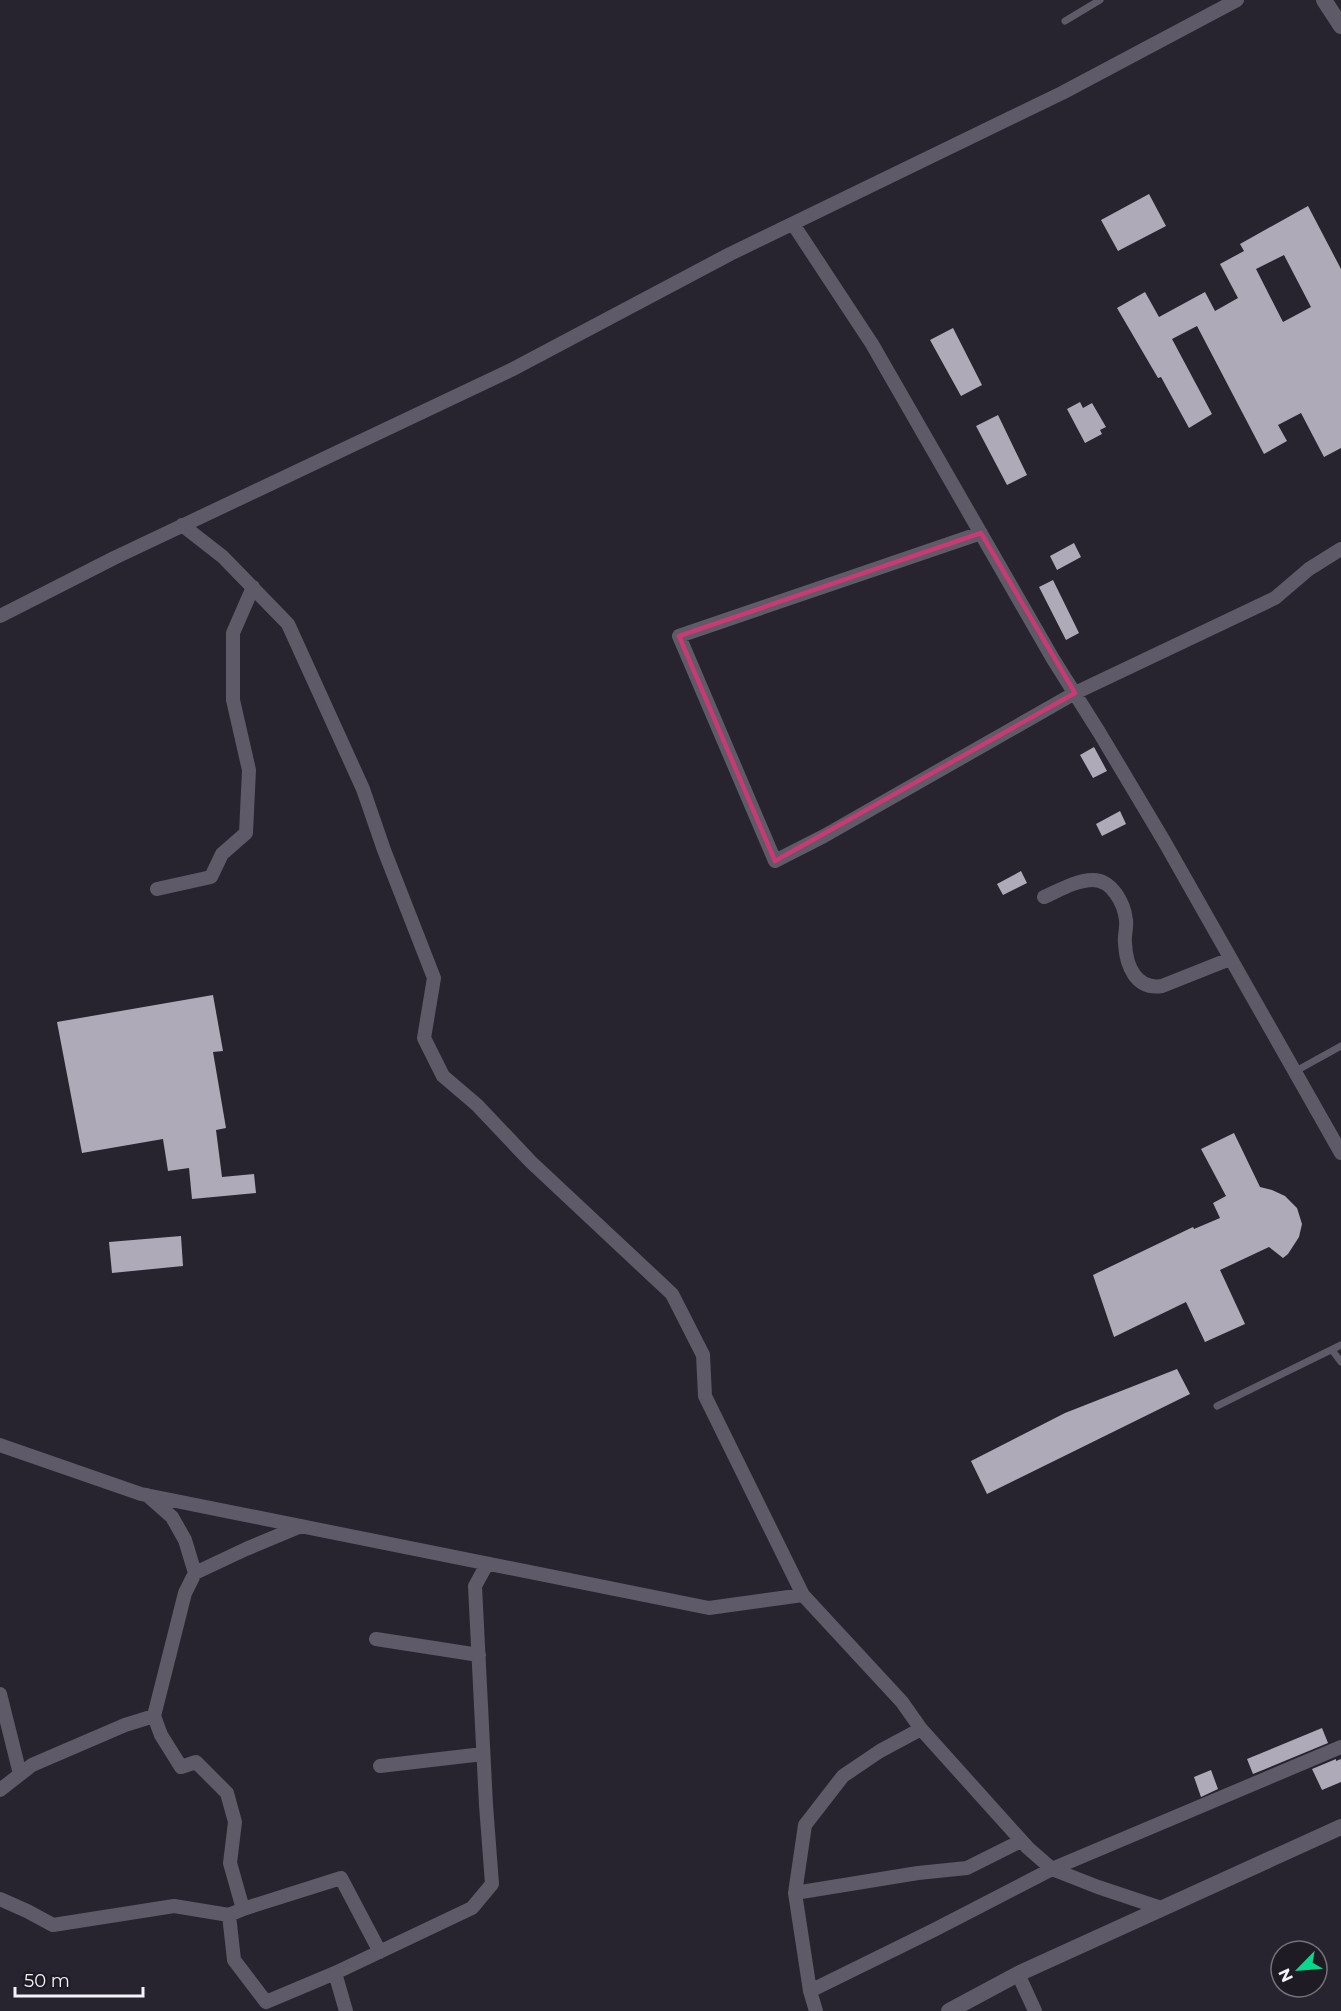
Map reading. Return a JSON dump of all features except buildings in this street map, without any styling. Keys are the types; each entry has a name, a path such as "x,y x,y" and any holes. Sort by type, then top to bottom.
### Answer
{"street":[{"path":"0,616 182,525 511,370 730,254 1062,93 1237,0"},
{"path":"1324,0 1340,23"},
{"path":"1337,0 1340,23"},
{"path":"793,224 872,344 1164,841 1341,1153"},
{"path":"182,525 223,557 288,624 363,789 434,978 424,1038 443,1076 477,1105 531,1162 672,1294 703,1355 705,1396 803,1595 902,1702 921,1729 1021,1841 1052,1869 1161,1908"},
{"path":"981,533 679,636 775,861 824,836 1075,693 1275,598 1309,570 1341,549"},
{"path":"157,889 211,877 222,854 246,833 249,770 232,700 233,633 253,587"},
{"path":"1044,897 1076,883 1094,880 1108,885 1123,907 1126,921 1124,941 1126,956 1134,975 1143,985 1162,986 1230,959"},
{"path":"0,1445 147,1495 709,1608 803,1595"},
{"path":"147,1495 172,1517 185,1540 195,1573"},
{"path":"243,1909 230,1863 235,1822 226,1793 196,1762 181,1767 161,1735 154,1716 184,1593 195,1573 301,1526"},
{"path":"229,1915 234,1960 266,2002 335,1973 472,1908 492,1884 475,1586 487,1564"},
{"path":"376,1639 479,1655"},
{"path":"0,1694 20,1774"},
{"path":"0,1790 32,1765 125,1725 154,1716"},
{"path":"816,2011 810,1991 795,1893 805,1825 843,1776 880,1751 921,1729"},
{"path":"810,1991 1052,1869 1341,1747"},
{"path":"380,1766 483,1754"},
{"path":"949,2011 1018,1974 1341,1827"},
{"path":"795,1893 918,1873 967,1868 1021,1841"},
{"path":"0,1899 52,1925 174,1906 229,1915 341,1878 380,1952"},
{"path":"335,1973 346,2011"},
{"path":"1018,1974 1035,2011"}],"lane":[{"path":"1065,21 1099,0"},
{"path":"1294,1072 1341,1046"},
{"path":"1217,1406 1341,1346"},
{"path":"1332,1350 1341,1362"}],"highlighted area":[{"path":"981,533 1075,693 775,861 679,636"}]}
